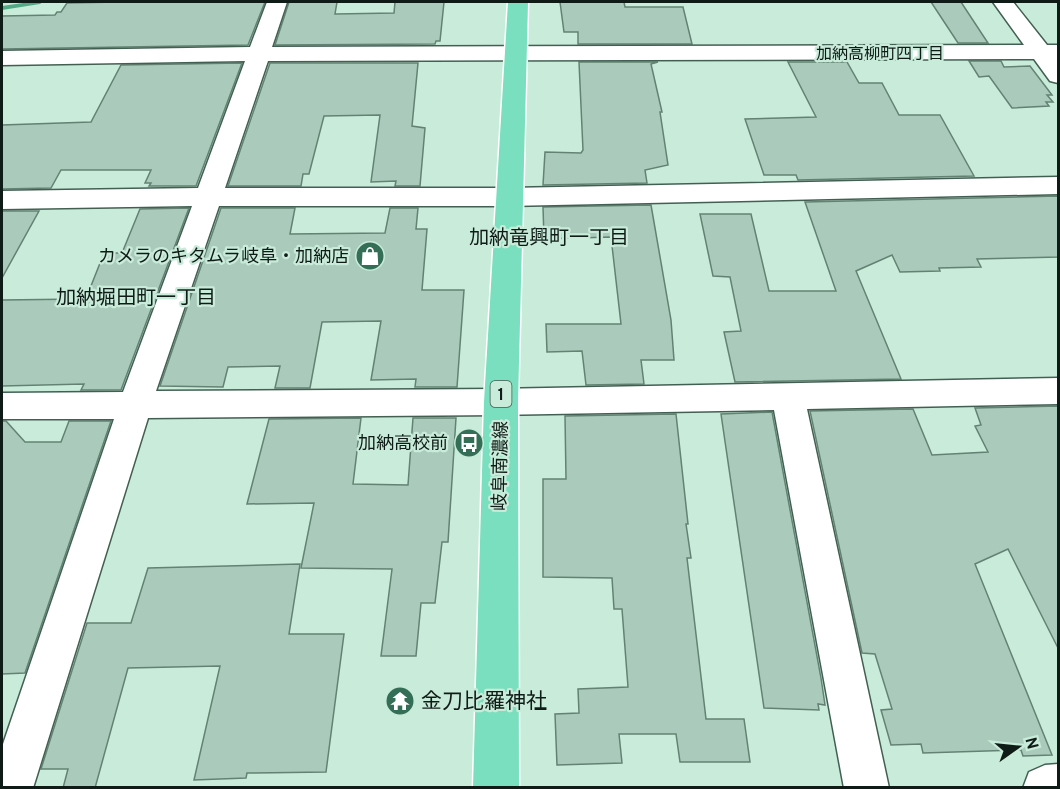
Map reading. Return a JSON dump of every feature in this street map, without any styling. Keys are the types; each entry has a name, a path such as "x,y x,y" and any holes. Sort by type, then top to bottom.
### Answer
{"main road":[{"name":"岐阜南濃線","path":"496,788 501,402 518,2"}],"street":[{"path":"10,788 135,405 277,2"},
{"path":"1003,2 1050,52 1059,76"},
{"path":"2,58 257,54 1050,52"},
{"path":"2,200 508,197 1059,186"},
{"path":"2,406 501,402 1059,391"},
{"path":"788,396 867,788"},
{"path":"1045,788 1059,787"}],"building":[{"path":"265,2 248,45 2,49 2,16 55,15 61,12 67,3"},
{"path":"289,2 337,2 335,14 394,13 395,2 444,2 440,41 436,41 435,44 275,45"},
{"path":"560,2 624,2 625,7 683,7 692,44 578,44 578,32 564,32"},
{"path":"931,2 961,2 988,43 958,43"},
{"path":"969,61 1001,61 1004,67 1030,66 1052,95 1047,95 1053,102 1046,102 1049,106 1012,108 989,76 979,77"},
{"path":"579,62 658,62 651,64 662,112 660,112 668,165 645,170 647,183 543,185 545,152 581,153 583,150"},
{"path":"788,62 847,62 859,83 882,83 899,115 940,115 974,176 798,180 796,175 764,175 745,119 816,117"},
{"path":"242,63 196,186 149,186 151,183 145,183 151,170 61,170 51,188 2,189 2,125 91,122 121,65"},
{"path":"270,63 418,63 412,126 425,128 420,186 395,186 396,181 371,182 380,115 324,116 309,174 303,174 301,186 228,186"},
{"path":"1059,196 1059,257 977,259 981,267 900,272 892,255 856,271 901,379 735,382 724,332 741,331 730,277 713,276 700,214 751,214 769,291 836,291 805,202"},
{"path":"651,205 671,320 674,360 641,360 644,384 586,385 582,351 547,352 546,324 621,324 611,237 544,239 543,207"},
{"path":"189,208 121,390 81,390 84,384 2,386 2,300 82,299 83,296 87,296 104,253 122,253 140,209"},
{"path":"221,208 295,208 290,234 385,233 390,208 418,208 416,229 427,229 422,290 464,290 457,387 415,387 416,379 371,380 381,321 322,322 310,388 275,388 280,366 228,367 223,387 160,386"},
{"path":"2,211 39,211 2,278"},
{"path":"1059,406 1059,650 1008,549 975,564 1052,755 1023,756 1021,750 923,753 921,744 891,745 881,710 892,709 875,654 862,653 810,411 913,409 932,455 988,452 975,426 981,425 975,408"},
{"path":"772,412 821,678 825,705 818,704 819,710 764,708 721,414"},
{"path":"676,414 691,558 687,558 706,719 744,719 750,762 680,762 676,734 619,734 622,763 557,765 555,714 579,713 578,689 628,687 622,609 614,609 612,578 543,577 543,479 566,479 565,416"},
{"path":"361,418 353,484 408,485 413,418 456,418 448,542 442,542 435,603 421,603 416,656 381,656 392,569 301,568 314,503 247,504 269,419"},
{"path":"2,421 6,421 25,442 61,442 69,421 111,421 25,673 2,674"},
{"path":"300,564 289,634 344,634 326,772 247,773 246,778 194,780 220,666 128,668 95,788 63,788 68,769 41,769 87,623 131,623 148,568"}],"waterway":[{"path":"2,8 40,2"}],"place":[{"name":"カメラのキタムラ岐阜・加納店","path":"370,256"},
{"name":"加納高校前","path":"469,443"},
{"name":"金刀比羅神社","path":"400,701"}],"district":[{"name":"加納高柳町四丁目","path":"880,53"},
{"name":"加納竜興町一丁目","path":"549,237"},
{"name":"加納堀田町一丁目","path":"136,297"}]}
